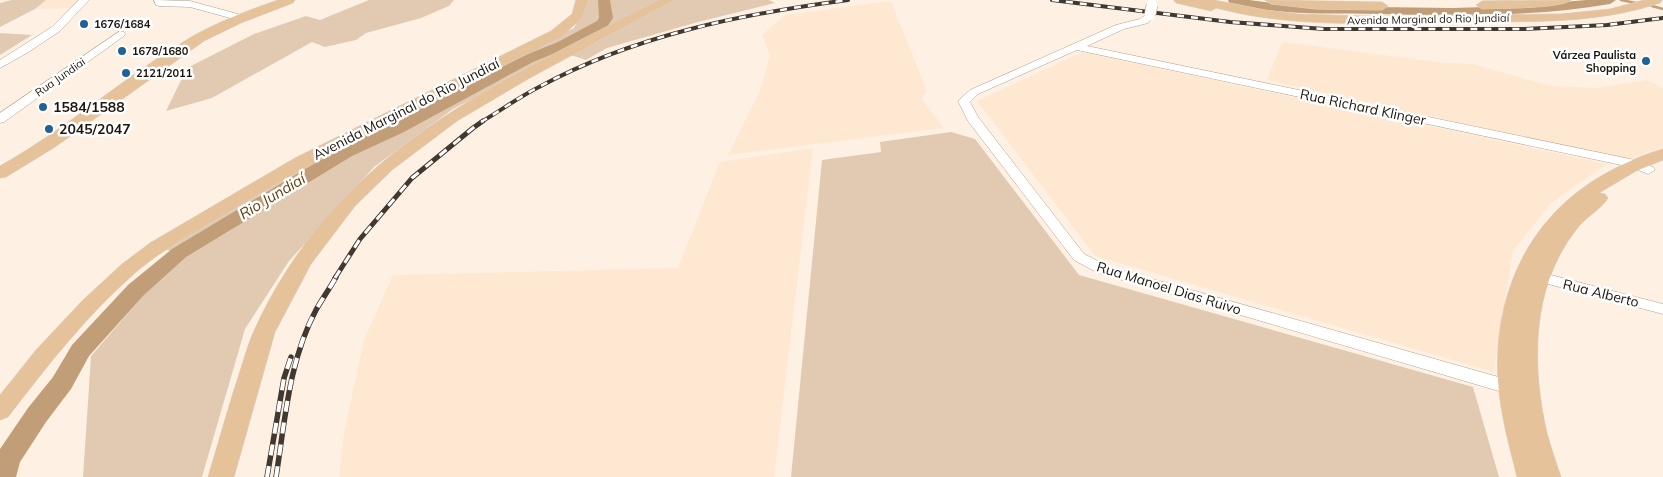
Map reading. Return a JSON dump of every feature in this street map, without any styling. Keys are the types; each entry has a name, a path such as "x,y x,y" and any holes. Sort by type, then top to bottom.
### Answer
{"main road":[{"path":"0,173 57,141 189,45 241,18 288,0"},
{"name":"Avenida Marginal do Rio Jundiaí","path":"0,411 44,355 90,304 129,268 157,247 301,162 556,34 578,15 582,0"},
{"name":"Avenida Marginal do Rio Jundiaí","path":"221,477 263,334 283,293 308,253 346,206 385,167 432,131 468,107 668,0"},
{"path":"1180,0 1242,13 1311,19"},
{"name":"Avenida Marginal do Rio Jundiaí","path":"1200,0 1243,10 1311,19 1577,16 1627,10 1656,0"},
{"name":"Avenida Marginal do Rio Jundiaí","path":"1271,0 1316,5 1391,6"},
{"name":"Avenida Marginal do Rio Jundiaí","path":"1465,5 1530,4 1565,0"},
{"path":"1548,477 1535,433 1529,392 1528,333 1530,307 1539,277 1559,241 1573,221 1606,193 1663,154"},
{"path":"1530,477 1516,424 1509,387 1511,321 1523,273 1544,236 1568,207 1589,191 1648,166"}],"street":[{"path":"0,65 58,29 72,16 84,0"},
{"path":"159,0 159,3 190,4 241,18"},
{"name":"Rua Manoel Dias Ruivo","path":"1153,4 1147,20 1131,24 974,92 964,101 972,118 1079,257 1104,270 1130,278 1509,387"},
{"name":"Rua Jundiai","path":"0,119 120,34"},
{"name":"Rua Richard Klinger","path":"1078,47 1648,166"},
{"path":"0,163 17,164"},
{"name":"Rua Alberto","path":"1539,277 1663,309"}],"shaded area":[{"path":"12,0 46,0 35,9 0,27 0,3"},
{"path":"46,0 77,0 70,8 35,9"},
{"path":"369,0 454,0 449,6 421,18 366,33 356,40 325,47 312,42 212,98 166,111 187,68 254,34 306,16 320,20"},
{"path":"588,0 769,0 775,3 698,22 607,48 586,60 561,52 453,109 374,167 289,261 245,329 202,477 83,477 91,356 148,290 181,258 166,249 237,204 350,140 574,28"},
{"path":"891,1 927,91 922,99 944,128 728,155 760,91 770,55 762,35 785,15"},
{"path":"0,33 32,35 0,55"},
{"path":"1282,42 1446,63 1473,64 1551,86 1598,88 1647,80 1663,88 1663,147 1627,160 1267,80"},
{"path":"1083,52 1607,164 1551,203 1513,251 1494,372 1095,256 977,101"},
{"path":"951,132 975,139 1079,275 1473,387 1499,477 791,477 822,160 881,152 880,142"},
{"path":"813,148 774,477 339,477 344,433 364,340 393,275 678,268 720,162"}],"waterway":[{"name":"Rio Jundiaí","path":"2,477 7,460 37,415 62,383 80,351 136,290 179,253 346,152 396,129 528,59 563,45 602,24 606,18 604,0"},
{"name":"Rio Jundiaí","path":"1234,0 1266,7 1296,10 1453,11 1548,8 1610,0"},
{"path":"1621,0 1636,3"},
{"path":"1652,6 1663,9"}],"railway":[{"path":"481,122 532,91 575,69 651,40 690,29 768,12 848,0"},
{"path":"1052,0 1230,22 1324,29 1524,29 1607,25 1663,18"},
{"path":"335,278 360,239 412,178 483,121"},
{"path":"276,477 289,391 300,349 316,310 336,277"},
{"path":"267,477 284,378 291,357"}],"place":[{"name":"1676/1684","path":"84,24"},
{"name":"1678/1680","path":"122,51"},
{"name":"Várzea Paulista Shopping","path":"1646,61"},
{"name":"2121/2011","path":"126,73"},
{"name":"1584/1588","path":"43,107"},
{"name":"2045/2047","path":"49,129"}]}
